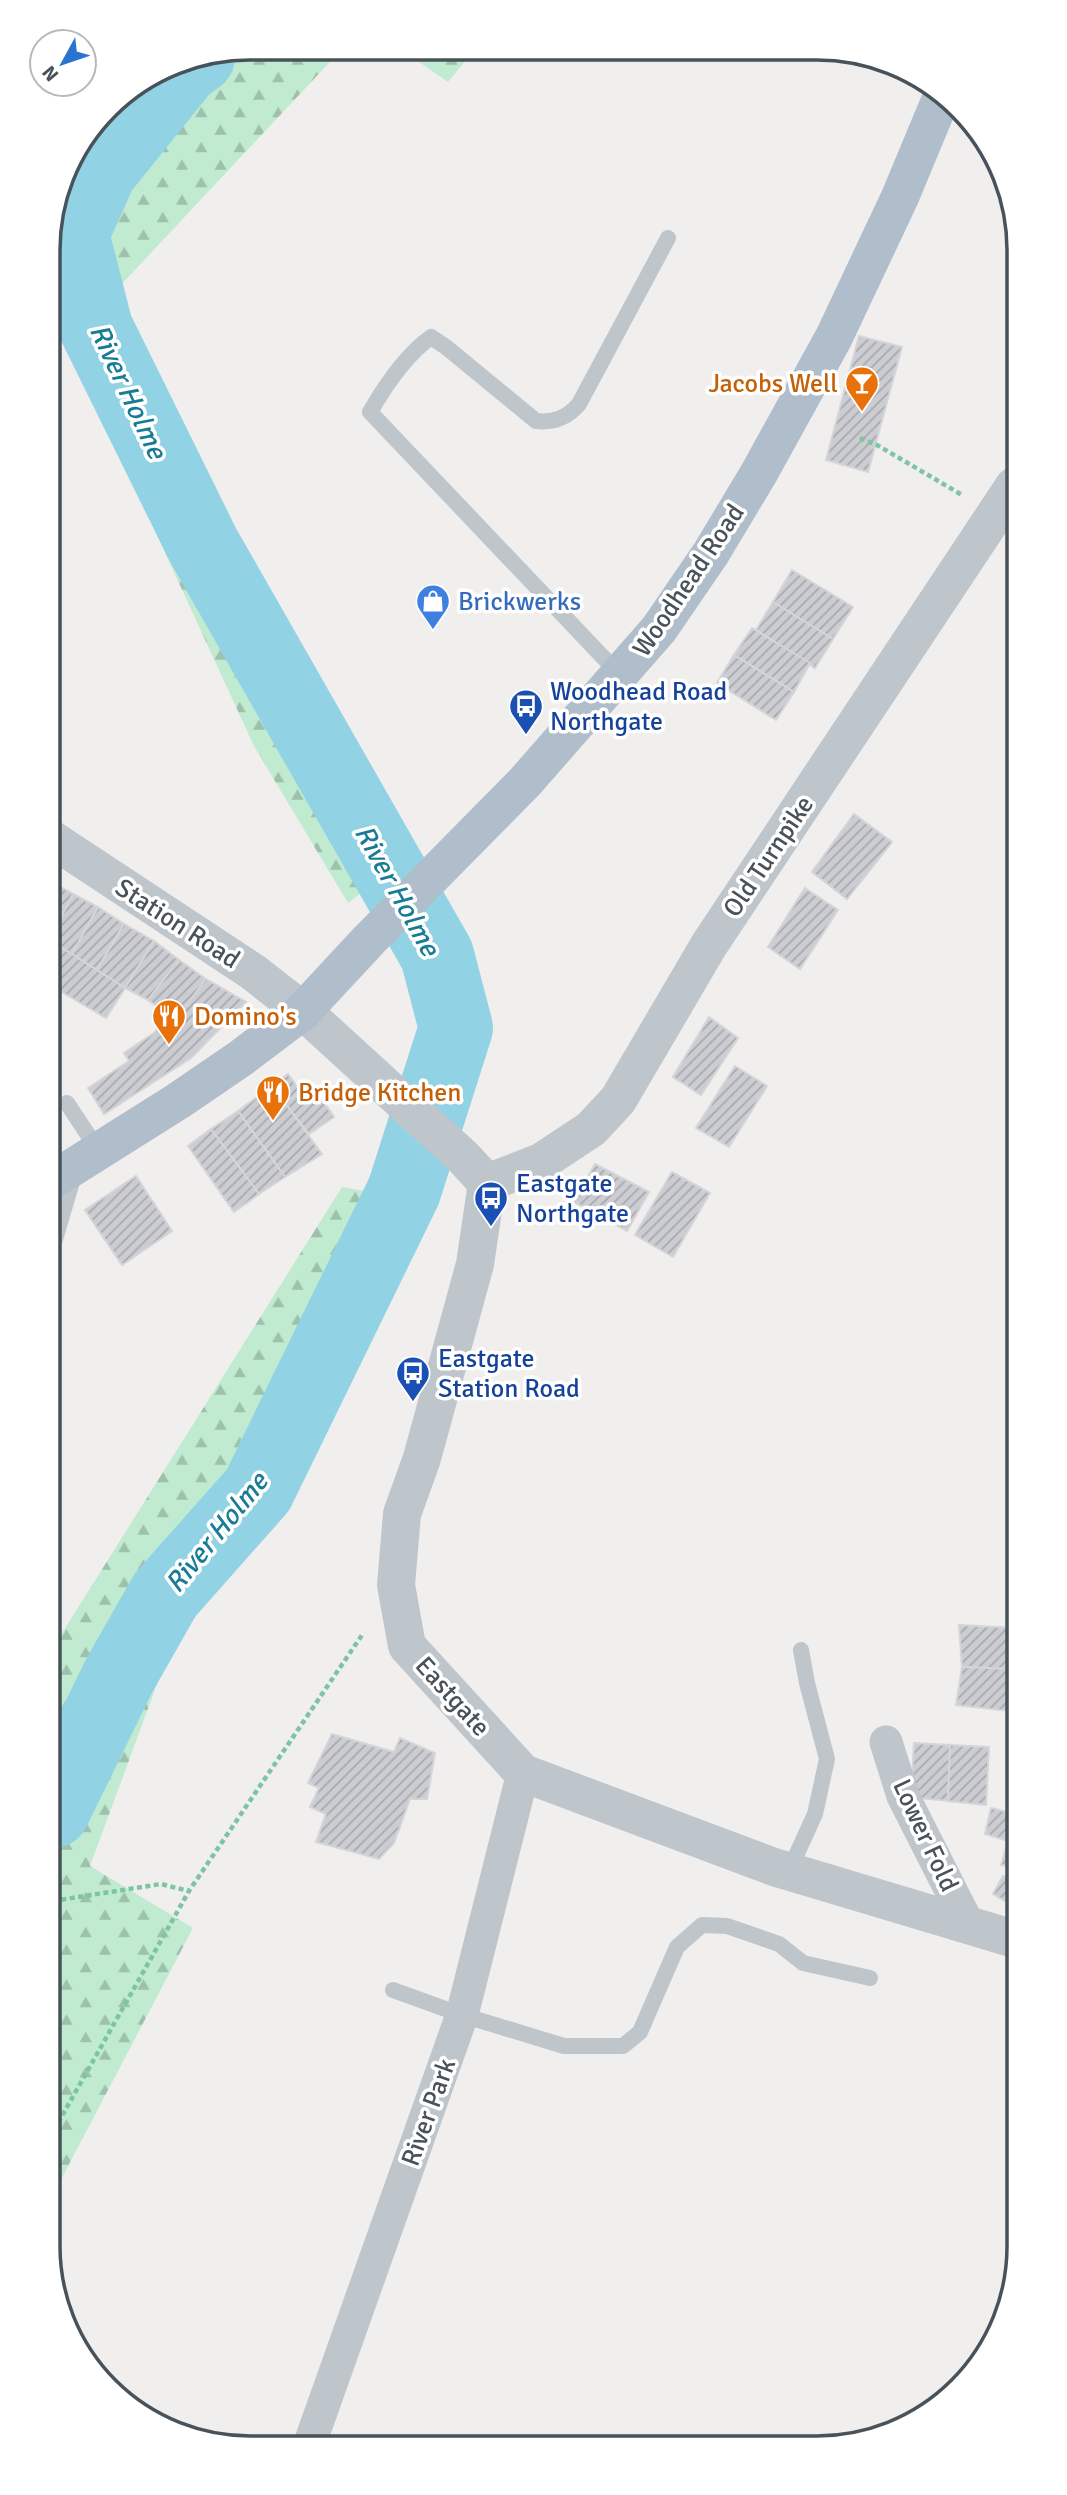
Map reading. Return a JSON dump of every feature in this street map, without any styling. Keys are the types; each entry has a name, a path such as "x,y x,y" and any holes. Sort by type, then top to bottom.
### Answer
{"main road":[{"name":"Woodhead Road","path":"75,1166 242,1058 303,1011 525,782 621,675 674,607 759,474 834,337 900,197 939,104"}],"street":[{"name":"Old Turnpike","path":"475,1170 541,1162 592,1129 618,1100 709,945 1007,497"},
{"name":"Station Road","path":"60,845 253,972 303,1011"},
{"path":"303,1011 475,1170"},
{"name":"Eastgate","path":"475,1170 475,1264 422,1458 402,1514 396,1585 407,1646 523,1773 789,1871 1007,1937"},
{"name":"Lower Fold","path":"886,1742 903,1796 970,1926"},
{"name":"River Park","path":"313,2436 462,2015 523,1773"}],"lane":[{"path":"621,675 370,412 413,354 430,337 446,346 536,421 548,422 569,415 579,404 668,238"},
{"path":"60,1220 75,1166 67,1103"},
{"path":"789,1871 815,1814 827,1759 801,1650"},
{"path":"393,1990 462,2015 565,2046 623,2046 640,2032 677,1947 702,1925 727,1926 779,1944 803,1963 870,1978"}],"path":[{"path":"860,438 877,444 953,490"},
{"path":"60,2119 189,1891 396,1585"},
{"path":"60,1900 161,1884 189,1891"}],"green space":[{"path":"332,60 118,288 162,415 249,577 413,853 348,903 254,746 61,327 60,237 66,200 85,154 115,115 165,79 212,63"},
{"path":"416,60 466,60 448,82"},
{"path":"342,1187 430,1203 325,1417 170,1649 90,1866 193,1928 60,2182 60,1636"}],"building":[{"name":"Jacobs Well","path":"859,336 902,347 868,472 826,460"},
{"path":"792,570 853,607 833,639 773,602"},
{"path":"773,602 833,639 815,668 756,630"},
{"path":"752,628 810,663 794,692 734,655"},
{"path":"734,655 794,692 776,720 717,683"},
{"path":"854,814 892,842 847,899 812,872"},
{"path":"60,887 73,894 60,919"},
{"path":"805,888 838,910 800,969 768,947"},
{"path":"73,894 98,907 72,954 60,946 60,919"},
{"path":"98,907 124,924 97,970 72,954"},
{"path":"124,924 154,941 125,988 97,970"},
{"path":"154,941 179,960 148,1000 125,988"},
{"path":"60,946 125,988 106,1018 60,991"},
{"path":"179,960 206,979 176,1020 148,1000"},
{"name":"Domino's","path":"206,979 246,1002 191,1058 104,1114 88,1088 129,1061 124,1053 154,1033 169,1016 176,1020"},
{"path":"709,1017 738,1038 701,1095 673,1077"},
{"path":"735,1066 767,1086 729,1147 696,1128"},
{"name":"Bridge Kitchen","path":"288,1074 301,1092 285,1103 322,1154 285,1177 238,1111"},
{"path":"312,1085 334,1117 309,1134 285,1103"},
{"path":"238,1111 285,1177 259,1194 211,1129"},
{"path":"211,1129 259,1194 234,1212 188,1146"},
{"path":"595,1164 649,1192 627,1231 574,1202"},
{"path":"672,1172 710,1193 673,1257 635,1235"},
{"path":"136,1176 172,1231 122,1265 85,1210"},
{"path":"959,1625 1007,1628 1007,1669 962,1667"},
{"path":"962,1667 1007,1669 1007,1711 956,1705"},
{"path":"332,1734 394,1752 400,1738 435,1753 427,1799 410,1799 394,1843 379,1859 316,1842 326,1814 310,1807 319,1788 308,1783"},
{"path":"914,1743 950,1745 948,1801 911,1797"},
{"path":"950,1745 989,1747 986,1805 948,1801"},
{"path":"991,1808 1007,1812 1007,1841 985,1834"},
{"path":"1007,1844 1007,1866 1001,1865"},
{"path":"1003,1876 1007,1877 1007,1902 993,1894"}],"waterway":[{"name":"River Holme","path":"60,1797 119,1676 165,1595 258,1490 404,1191 456,1028 437,955 203,545 96,328 72,234 100,171 178,74"},
{"path":"87,151 100,171"},
{"path":"60,331 76,337 96,328"}],"place":[{"name":"Jacobs Well","path":"862,413"},
{"name":"Brickwerks","path":"433,631"},
{"name":"Woodhead Road Northgate","path":"526,736"},
{"name":"Domino's","path":"169,1046"},
{"name":"Bridge Kitchen","path":"273,1122"},
{"name":"Eastgate Northgate","path":"491,1228"},
{"name":"Eastgate Station Road","path":"413,1403"}]}
